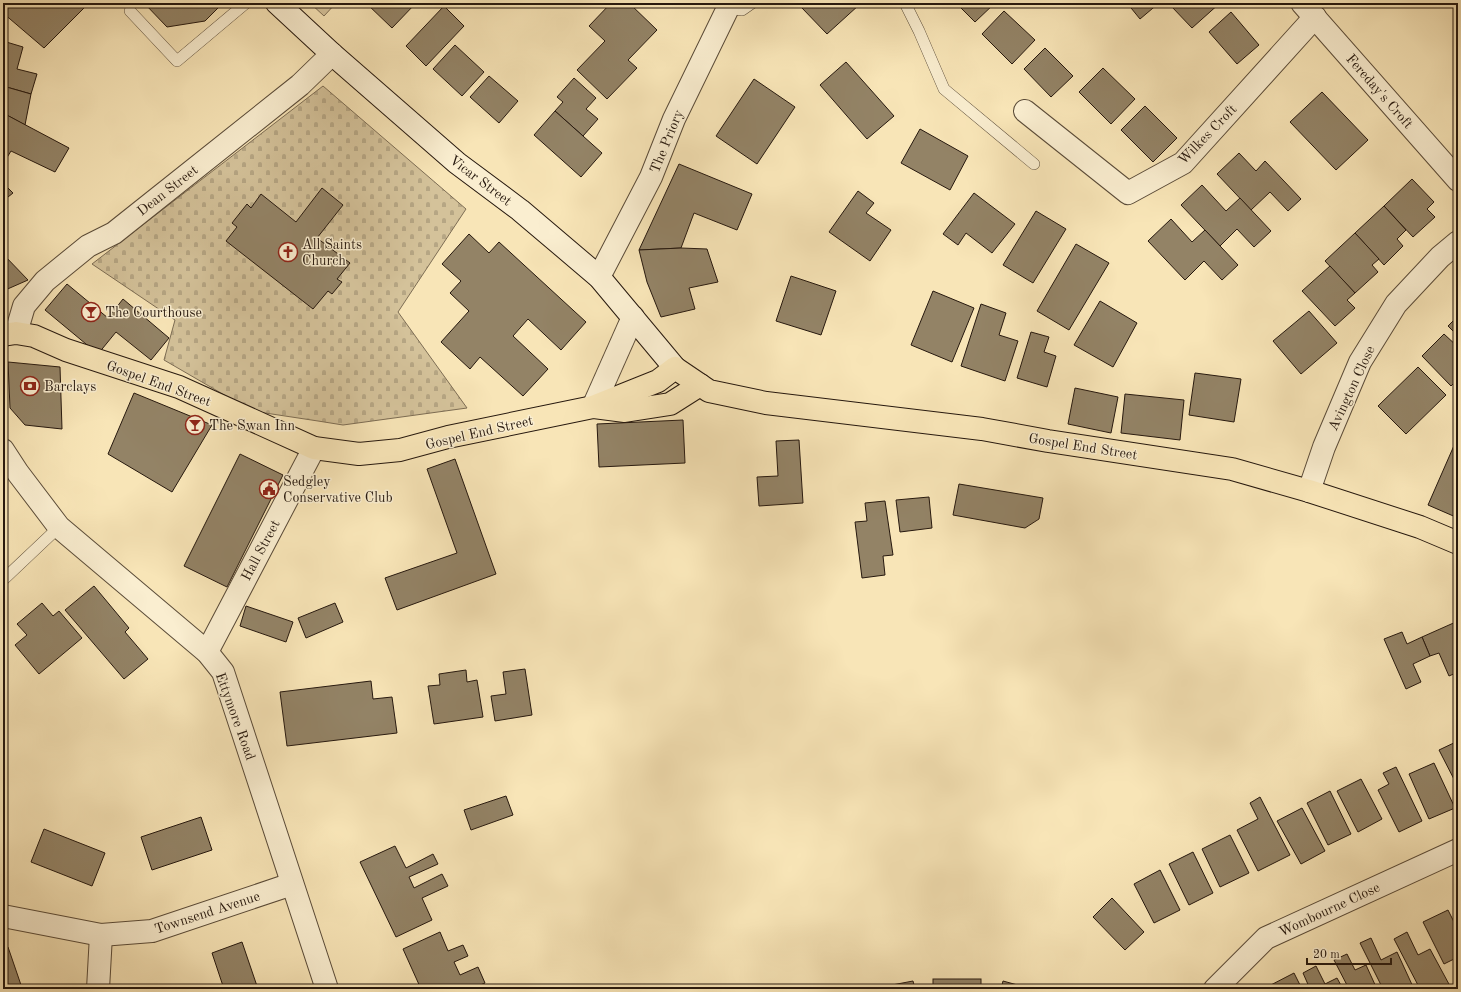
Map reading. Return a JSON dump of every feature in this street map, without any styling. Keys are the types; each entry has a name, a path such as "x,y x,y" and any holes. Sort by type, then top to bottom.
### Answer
{"main road":[{"name":"Gospel End Street","path":"10,334 34,336 66,350 179,387 314,448 359,454 400,450 448,437 593,407 658,381 675,368 708,392 766,402 982,430 1232,469 1309,491 1420,527 1458,543"},
{"name":"Gospel End Street","path":"593,407 625,412 670,404 700,385"}],"street":[{"name":"Vicar Street","path":"276,3 457,163 520,210 599,277 675,368"},
{"name":"The Priory","path":"599,277 651,177 674,119 728,5"},
{"name":"Wilkes Croft","path":"1025,111 1128,192 1183,163 1308,10"},
{"name":"Fereday's Croft","path":"1308,10 1458,180"},
{"name":"Dean Street","path":"10,334 24,306 45,281 88,246 114,233 300,85 332,54"},
{"name":"Avington Close","path":"1309,491 1324,447 1360,362 1396,304 1440,257 1458,242"},
{"path":"593,407 633,317"},
{"name":"Hall Street","path":"207,652 314,448"},
{"name":"Ettymore Road","path":"3,450 58,527 207,652 223,672 327,989"},
{"name":"Wombourne Close","path":"1215,989 1266,938 1458,850"},
{"name":"Townsend Avenue","path":"3,916 101,935 152,931 292,884"},
{"path":"98,989 101,935"}],"lane":[{"path":"130,11 177,61 246,3"},
{"path":"728,5 742,10 752,3"},
{"path":"905,3 944,89 1034,164"},
{"path":"3,580 58,527"}],"green space":[{"path":"310,3 336,3 324,16"},
{"path":"323,86 466,209 398,312 467,408 343,425 252,411 164,360 175,320 92,264"}],"building":[{"path":"3,3 89,3 44,48 3,13"},
{"path":"144,3 223,3 205,21 167,27"},
{"path":"366,3 416,3 392,28"},
{"path":"611,3 629,3 657,30 628,60 637,68 607,99 577,70 605,41 589,26"},
{"path":"808,3 858,3 859,5 827,34 802,8"},
{"path":"956,3 995,3 975,22"},
{"path":"1127,3 1159,3 1140,19"},
{"path":"1176,3 1220,3 1192,28 1172,7"},
{"path":"444,6 464,26 426,66 406,46"},
{"path":"1004,11 1035,40 1012,64 982,34"},
{"path":"1231,12 1259,45 1237,64 1209,32"},
{"path":"3,41 23,47 17,69 37,74 31,94 3,86"},
{"path":"455,45 484,72 462,96 433,69"},
{"path":"1045,48 1073,76 1051,97 1024,69"},
{"path":"846,62 894,116 867,139 820,85"},
{"path":"1103,68 1135,99 1111,124 1079,92"},
{"path":"489,76 518,101 499,123 470,97"},
{"path":"574,78 596,98 586,109 598,119 583,136 555,111 563,102 557,97"},
{"path":"754,79 795,107 757,164 716,136"},
{"path":"3,86 31,94 25,125 3,113"},
{"path":"1322,92 1368,140 1336,170 1290,122"},
{"path":"1145,106 1177,138 1153,162 1121,130"},
{"path":"555,111 602,153 581,177 534,135"},
{"path":"3,113 69,148 55,172 11,151 3,164"},
{"path":"920,129 968,156 950,190 901,163"},
{"path":"1239,153 1256,171 1265,161 1301,199 1288,211 1270,192 1251,210 1217,174"},
{"path":"679,164 752,194 737,230 694,213 681,248 639,250"},
{"path":"1412,179 1434,202 1427,209 1435,217 1413,237 1384,206"},
{"path":"3,183 13,193 3,201"},
{"path":"1202,185 1226,211 1240,198 1271,231 1254,247 1237,229 1220,246 1181,205"},
{"name":"All Saints Church","path":"322,188 343,205 317,238 350,263 337,279 342,282 332,294 328,291 313,309 226,241 237,227 232,223 247,204 251,208 261,194 296,222"},
{"path":"858,191 874,203 866,213 891,230 870,261 829,232"},
{"path":"974,193 1015,224 992,253 966,233 958,245 943,234"},
{"path":"1384,206 1406,230 1397,239 1403,246 1384,265 1355,233"},
{"path":"1036,211 1066,229 1033,283 1003,265"},
{"path":"1171,219 1192,242 1205,230 1238,265 1222,280 1204,261 1185,280 1148,241"},
{"path":"1355,233 1379,259 1372,265 1378,272 1355,293 1325,261"},
{"path":"469,234 489,253 499,242 586,322 561,350 528,319 513,336 548,369 523,396 480,357 470,369 441,342 469,311 450,293 461,281 442,264"},
{"path":"1076,244 1109,263 1069,330 1037,311"},
{"path":"681,248 707,249 718,282 689,288 695,309 661,317 647,282 639,250"},
{"path":"3,254 28,280 3,291"},
{"path":"1330,266 1355,293 1347,300 1355,308 1335,326 1302,291"},
{"path":"791,276 836,291 821,335 776,321"},
{"path":"67,284 108,318 123,299 169,338 151,360 116,332 98,354 45,310"},
{"path":"933,291 974,308 952,362 911,345"},
{"path":"1100,301 1137,323 1113,367 1074,345"},
{"path":"981,304 1006,313 999,335 1018,341 1005,381 961,366"},
{"path":"1309,311 1337,343 1301,374 1273,341"},
{"path":"1458,316 1458,336 1448,326"},
{"path":"1031,332 1049,337 1044,352 1056,356 1047,387 1017,378"},
{"path":"1444,334 1458,347 1458,379 1451,386 1422,356"},
{"path":"8,362 60,367 62,429 25,425 10,408"},
{"path":"1418,367 1446,395 1406,434 1378,406"},
{"path":"1195,373 1241,379 1234,422 1189,415"},
{"path":"1075,388 1118,397 1111,433 1068,424"},
{"path":"134,393 212,425 172,492 108,454"},
{"path":"1125,394 1184,400 1180,440 1121,433"},
{"path":"683,420 685,463 599,467 597,424"},
{"path":"799,440 803,503 759,506 757,477 778,476 776,441"},
{"path":"1456,441 1458,442 1458,518 1428,505"},
{"path":"240,454 283,475 227,587 184,566"},
{"path":"455,459 496,574 397,610 385,578 457,553 427,469"},
{"path":"959,484 1043,498 1039,519 1025,528 953,515"},
{"path":"929,497 932,528 900,532 896,500"},
{"path":"885,501 893,555 883,556 885,575 862,578 855,522 867,521 865,503"},
{"path":"94,586 129,628 125,632 148,659 124,679 65,610"},
{"path":"42,603 53,616 59,611 82,638 39,674 15,645 27,635 17,624"},
{"path":"335,603 343,622 306,638 298,618"},
{"path":"246,606 293,622 286,642 240,626"},
{"path":"1458,621 1458,672 1449,676 1439,653 1430,656 1422,637"},
{"path":"1402,632 1407,644 1422,637 1430,656 1413,664 1421,682 1406,689 1384,639"},
{"path":"525,669 532,715 495,721 491,696 506,694 503,672"},
{"path":"466,670 467,682 477,680 483,717 434,724 428,686 440,685 439,674"},
{"path":"371,681 373,699 392,697 397,733 287,746 280,692"},
{"path":"1458,741 1458,787 1439,750"},
{"path":"1434,763 1455,808 1429,819 1409,774"},
{"path":"1396,767 1422,821 1399,832 1378,790 1389,784 1383,773"},
{"path":"1361,779 1382,819 1358,832 1337,791"},
{"path":"1330,791 1351,834 1328,845 1307,803"},
{"path":"506,796 513,815 471,830 464,810"},
{"path":"1260,797 1290,855 1258,871 1237,830 1258,819 1250,803"},
{"path":"1302,808 1325,851 1301,864 1277,821"},
{"path":"201,817 212,850 152,870 141,837"},
{"path":"44,829 105,853 92,886 31,862"},
{"path":"1230,835 1249,873 1220,887 1202,849"},
{"path":"395,846 406,868 433,854 438,864 409,877 414,888 442,874 448,886 422,898 432,920 396,937 360,862"},
{"path":"1193,852 1213,893 1189,905 1169,864"},
{"path":"1160,870 1180,910 1154,923 1134,884"},
{"path":"1112,898 1144,932 1125,950 1093,917"},
{"path":"1448,910 1458,930 1458,957 1444,964 1423,922"},
{"path":"440,932 448,951 463,945 468,956 454,962 460,975 478,967 485,983 471,989 421,989 403,949"},
{"path":"1407,932 1418,955 1430,949 1450,986 1444,989 1420,989 1394,939"},
{"path":"1371,938 1381,960 1397,952 1414,989 1383,989 1360,943"},
{"path":"242,942 258,989 224,989 212,953"},
{"path":"8,947 21,985 12,989 3,989 3,949"},
{"path":"1347,954 1355,970 1366,965 1377,989 1349,989 1334,960"},
{"path":"1316,966 1325,984 1337,978 1343,989 1310,989 1303,973"},
{"path":"1294,973 1302,989 1268,989 1267,987"},
{"path":"933,979 981,979 981,989 933,989"},
{"path":"913,981 915,989 871,989"},
{"path":"1003,981 1032,989 1001,989"}],"place":[{"name":"All Saints Church","path":"288,252"},
{"name":"The Courthouse","path":"91,312"},
{"name":"Barclays","path":"30,386"},
{"name":"The Swan Inn","path":"195,425"},
{"name":"Sedgley Conservative Club","path":"269,489"}]}
